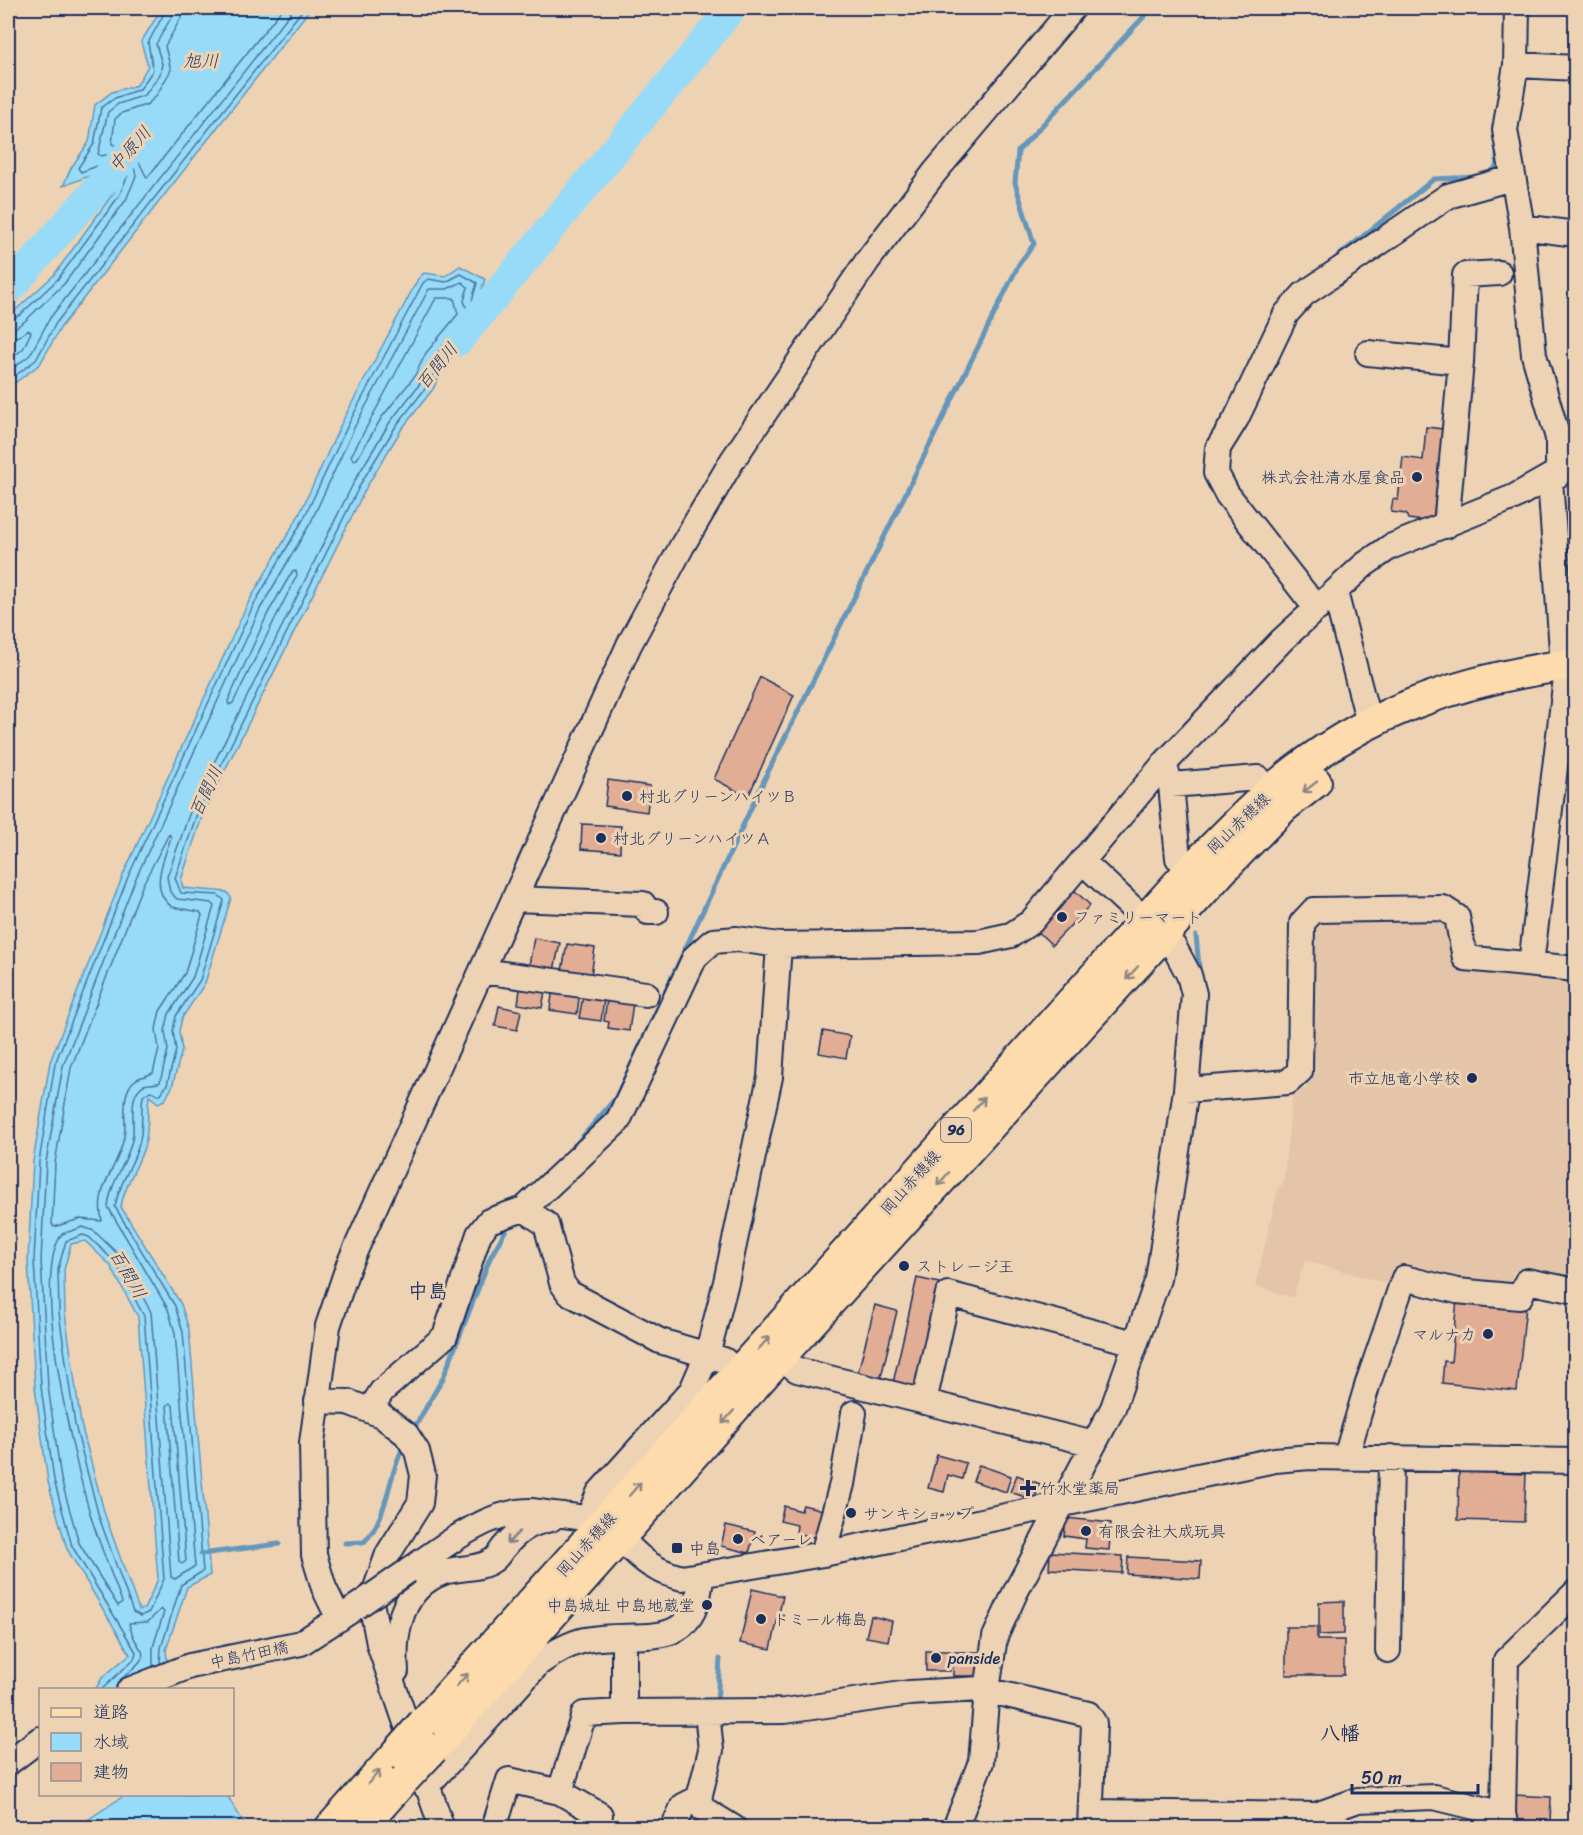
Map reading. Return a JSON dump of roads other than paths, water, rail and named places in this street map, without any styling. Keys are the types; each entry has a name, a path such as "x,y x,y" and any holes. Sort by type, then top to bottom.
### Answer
{"main road":[{"name":"岡山赤穂線","path":"594,1525 780,1357 1155,928 1187,873 1270,792 1322,752 1369,723 1462,684 1570,684"},
{"name":"岡山赤穂線","path":"330,1827 359,1819 409,1773 428,1736 594,1525 1155,928 1228,864 1284,807 1343,763 1388,735 1468,703 1570,684"}],"street":[{"path":"1073,8 935,172 868,260 732,462 629,645 349,1264 328,1326 312,1443 314,1555 324,1588 347,1613 450,1543 497,1517 529,1511 594,1525 648,1565 660,1572 682,1578 823,1554 1059,1507 1275,1460 1391,1457 1575,1461"},
{"path":"1517,8 1516,65 1505,130 1522,227 1529,322 1534,355 1558,438 1570,684 1531,964"},
{"path":"1516,65 1575,68"},
{"path":"1317,609 1227,494 1216,473 1218,448 1236,419 1286,314 1304,294 1448,196 1512,178"},
{"path":"1522,227 1575,234"},
{"path":"1446,526 1461,362 1465,275 1499,273"},
{"path":"1368,353 1461,362"},
{"path":"375,1413 382,1391 445,1336 479,1234 489,1221 524,1209 618,1121 695,957 713,941 737,939 779,945 979,942 1011,935 1031,922 1082,861 1174,771 1282,640 1364,565 1390,547 1514,497 1561,472"},
{"path":"1335,592 1369,723"},
{"path":"1174,771 1258,778"},
{"path":"1174,771 1178,858"},
{"path":"956,1827 981,1762 987,1690 995,1637 1059,1507 1113,1408 1158,1279 1186,1090 1194,994 1181,958 1155,928 1082,861"},
{"path":"514,899 643,904 648,912 656,912"},
{"path":"1186,1090 1288,1082 1300,1071 1302,923 1314,910 1443,908 1456,917 1465,958 1575,969"},
{"path":"594,1525 599,1493 692,1389 706,1355 726,1282 770,1077 779,945"},
{"path":"482,970 646,994"},
{"path":"524,1209 546,1224 562,1283 569,1293 660,1341 724,1360 737,1373"},
{"path":"1346,1457 1368,1383 1404,1278 1456,1291 1520,1298 1527,1281 1575,1292"},
{"path":"924,1402 948,1294 1135,1343"},
{"path":"780,1357 796,1370 1094,1444"},
{"path":"317,1401 348,1402 375,1413 406,1434 417,1452 423,1474 420,1503 388,1554 371,1602 379,1644 399,1703"},
{"path":"823,1554 842,1484 854,1413"},
{"path":"1388,1650 1391,1457"},
{"path":"442,1827 409,1773 394,1649 402,1610 414,1595 443,1573 480,1566 493,1560 515,1534 530,1523 594,1525"},
{"path":"409,1773 556,1651 584,1641 657,1636 676,1631 689,1621 700,1588 701,1576"},
{"path":"560,1792 584,1714 785,1712 909,1693 987,1690 1088,1714 1094,1723 1091,1820 1316,1815 1358,1800 1434,1797 1505,1821 1506,1660 1575,1592"},
{"name":"中島竹田橋","path":"132,1688 190,1666 301,1643 347,1613"},
{"path":"624,1637 624,1712"},
{"path":"707,1713 711,1750 699,1798 703,1809 734,1827"},
{"path":"8,1763 39,1740"},
{"path":"494,1827 509,1780 560,1792 600,1815 596,1827"},
{"path":"673,1827 683,1806 699,1798"}],"water":[{"name":"旭川","path":"162,8 311,8 61,327 40,364 8,388 8,317 54,275 114,192 122,174 119,168 110,168 63,186 71,168 89,142 95,105 112,92 137,85 148,66 141,42"},
{"path":"460,266 485,279 478,301 487,314 444,366 433,389 401,430 367,486 203,814 181,880 183,888 227,892 231,898 205,983 182,1018 179,1031 182,1050 172,1087 165,1100 158,1103 149,1096 145,1144 125,1191 121,1207 181,1304 189,1330 210,1575 187,1587 166,1650 170,1688 96,1688 102,1678 130,1654 67,1549 48,1482 35,1387 28,1260 33,1161 50,1062 123,875 248,603 299,515 343,420 418,279 424,273 445,276","holes":["85,1241 110,1265 138,1317 158,1579 144,1609 139,1610 105,1515 81,1424 65,1313 64,1270 71,1244"]},
{"path":"124,1796 228,1796 246,1827 77,1827"}],"waterway":[{"name":"百間川","path":"458,341 732,8"},
{"path":"573,1148 615,1099 767,774 1019,264 1034,244 1015,183 1018,151 1152,8"},
{"name":"中原川","path":"8,291 141,138"},
{"path":"1488,175 1497,166 1497,146"},
{"path":"1336,258 1434,179 1476,177"},
{"path":"1196,936 1200,976"},
{"path":"412,1432 443,1378 490,1258 509,1224"},
{"path":"345,1543 364,1542 372,1532 383,1509 394,1470 404,1446"},
{"path":"201,1554 279,1544"},
{"path":"717,1702 720,1659"}],"place":[{"name":"株式会社清水屋食品","path":"1417,477"},
{"name":"村北グリーンハイツＢ","path":"627,796"},
{"name":"村北グリーンハイツＡ","path":"601,838"},
{"name":"ファミリーマート","path":"1062,917"},
{"name":"市立旭竜小学校","path":"1472,1078"},
{"name":"ストレージ王","path":"904,1266"},
{"name":"マルナカ","path":"1488,1334"},
{"name":"竹水堂薬局","path":"1028,1488"},
{"name":"サンキショップ","path":"851,1513"},
{"name":"有限会社大成玩具","path":"1086,1531"},
{"name":"ベアーレ","path":"738,1539"},
{"name":"中島","path":"677,1548"},
{"name":"中島城址 中島地蔵堂","path":"707,1605"},
{"name":"ドミール梅島","path":"761,1619"},
{"name":"panside","path":"936,1658"}],"district":[{"name":"中島","path":"428,1291"},
{"name":"八幡","path":"1340,1733"}]}
